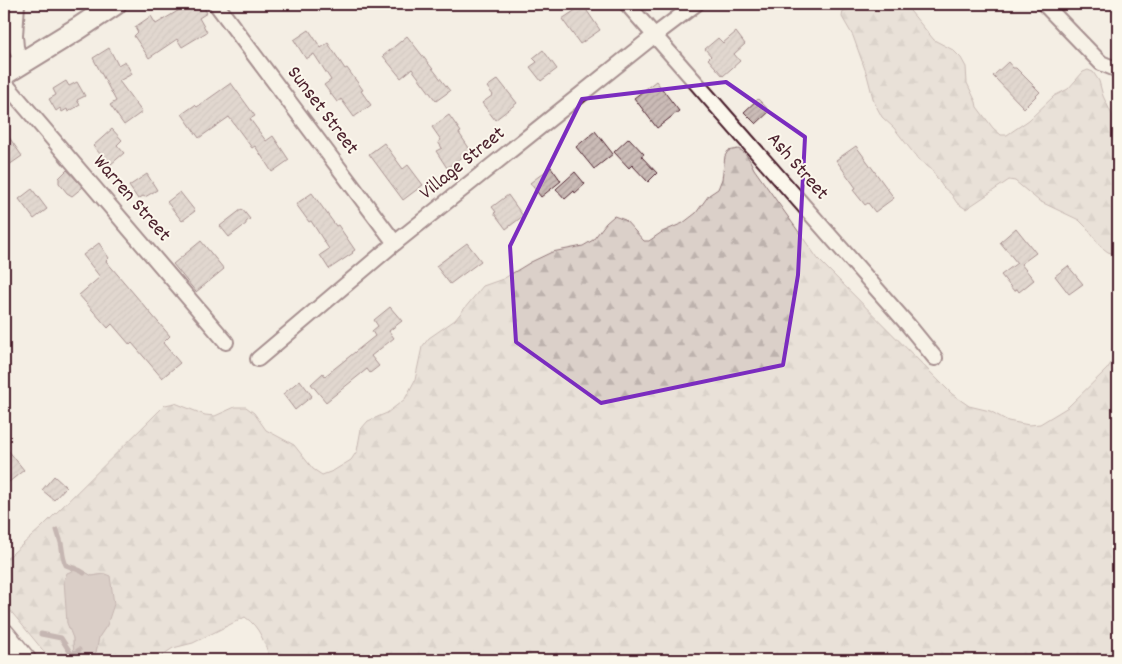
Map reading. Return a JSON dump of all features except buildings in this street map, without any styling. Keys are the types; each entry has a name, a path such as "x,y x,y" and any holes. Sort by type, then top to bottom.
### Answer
{"main road":[{"path":"12,69 115,4"}],"street":[{"path":"12,69 16,47 17,4"},
{"name":"Sunset Street","path":"216,4 395,243"},
{"name":"Ash Street","path":"627,4 935,358"},
{"name":"Village Street","path":"258,359 395,243 696,4"},
{"path":"1044,4 1101,63 1118,70"},
{"name":"Warren Street","path":"4,82 226,342"},
{"path":"4,632 16,655"}],"highlighted area":[{"path":"726,82 805,137 798,275 783,365 601,403 516,342 510,246 582,99"}],"green space":[{"path":"874,4 903,4 934,40 953,50 961,58 966,67 967,83 977,107 993,128 1001,135 1007,135 1029,120 1054,96 1068,89 1083,72 1088,70 1093,72 1099,81 1103,96 1112,115 1112,136 1118,152 1118,255 1108,252 1100,246 1079,220 1039,201 1015,181 1009,180 966,209 957,203 931,169 918,159 894,128 882,117 874,102 867,75 853,36 842,17 843,11 858,7 869,7"},
{"path":"738,149 748,157 754,169 818,259 952,394 969,406 990,411 1008,421 1029,425 1040,424 1068,407 1107,369 1118,353 1118,660 271,660 255,626 245,617 193,643 173,648 158,660 89,660 96,652 99,637 107,625 105,574 92,576 80,569 67,622 73,638 74,658 78,660 51,660 4,603 4,561 41,528 165,405 175,403 205,415 215,416 235,407 246,407 254,413 266,430 294,445 313,469 322,475 333,471 351,460 357,451 361,429 368,421 387,413 405,399 415,380 422,347 429,338 455,320 483,286 503,279 552,252 583,246 593,240 614,216 625,220 644,241 649,241 662,232 683,223 696,213 709,195 718,189 722,179 725,156 728,151"}],"shaded area":[{"path":"80,569 92,576 105,574 110,576 114,604 107,625 99,637 96,652 89,660 74,658 73,638 67,623 64,580 67,573"}],"waterway":[{"path":"57,530 66,565 84,573"},
{"path":"41,634 61,638 72,655 79,650"}]}
